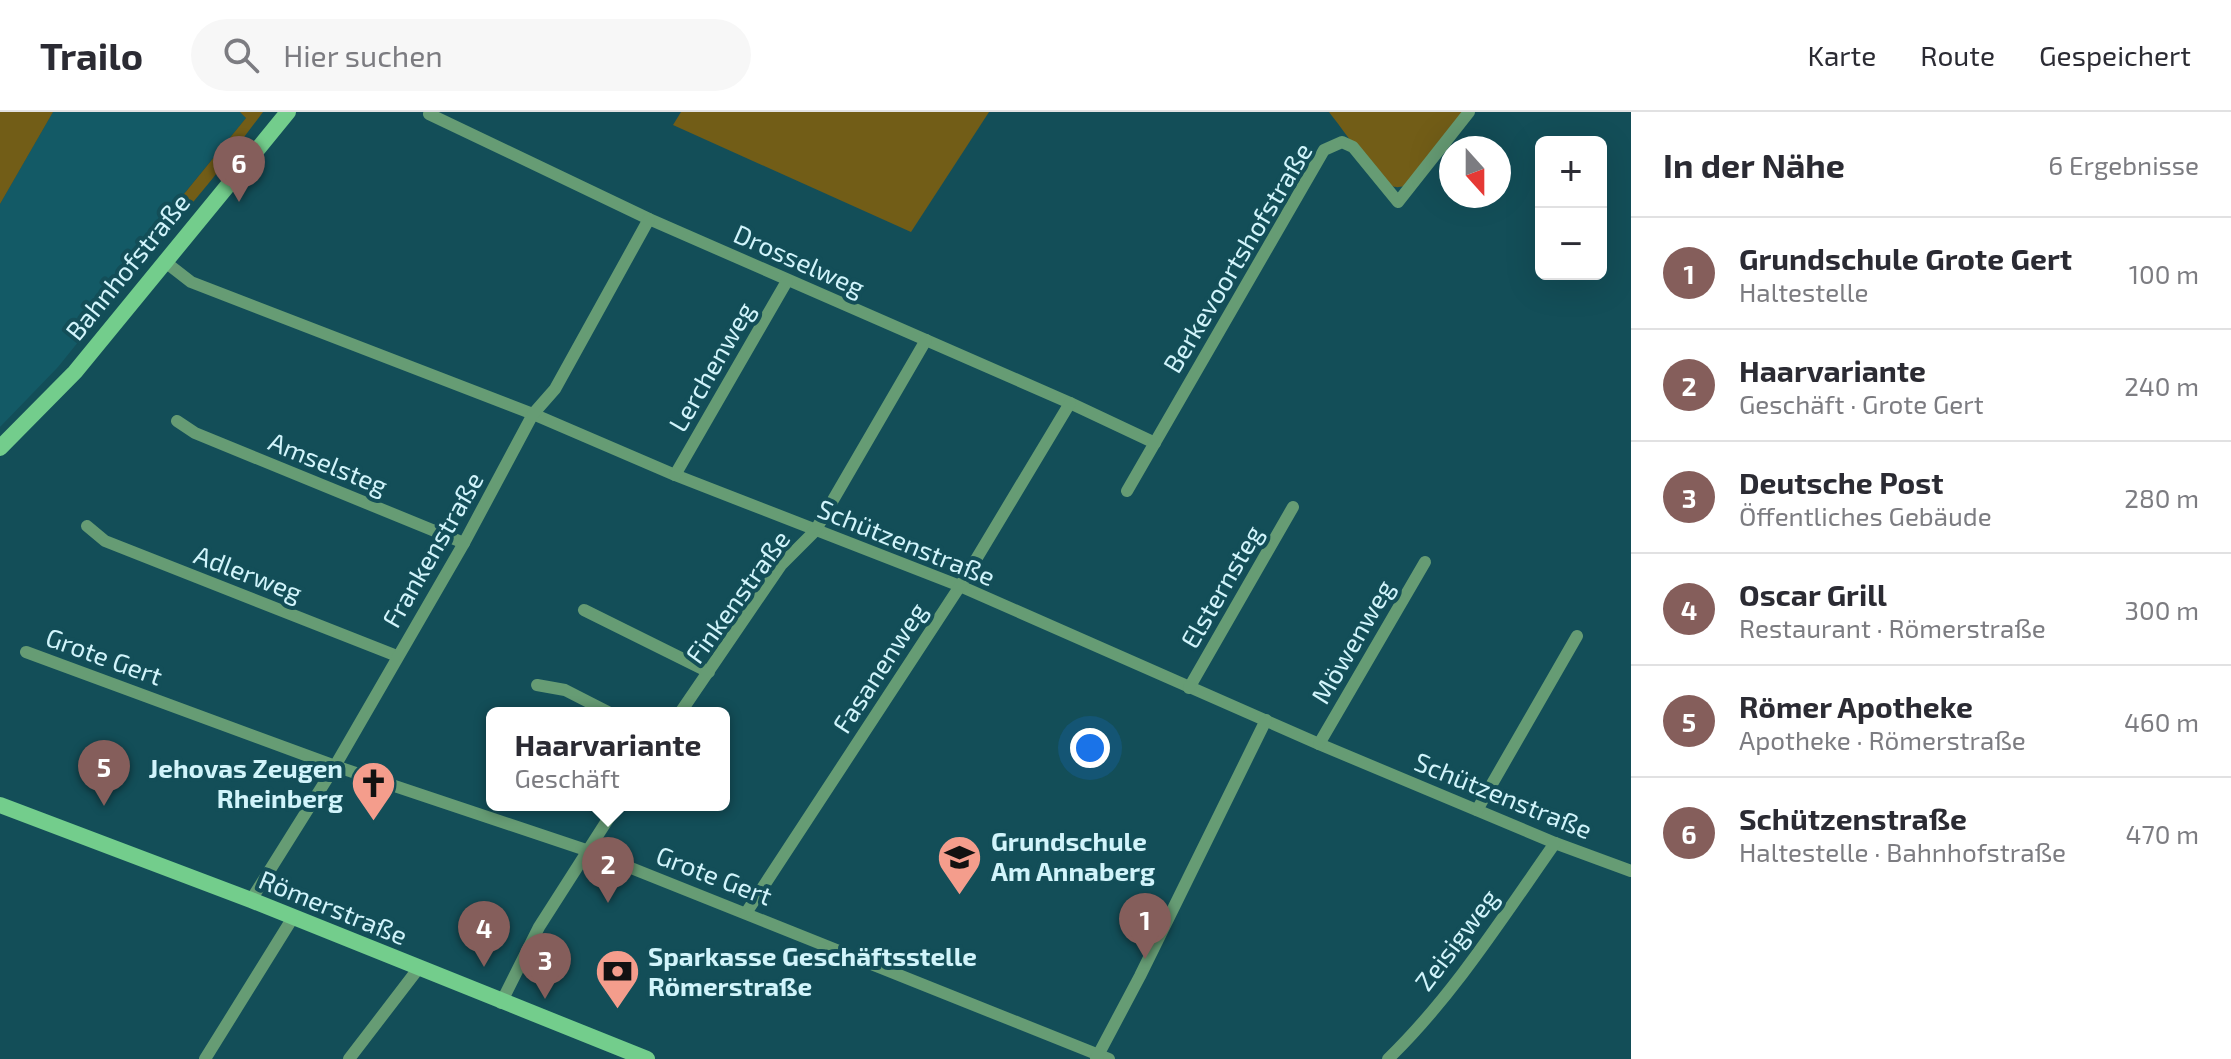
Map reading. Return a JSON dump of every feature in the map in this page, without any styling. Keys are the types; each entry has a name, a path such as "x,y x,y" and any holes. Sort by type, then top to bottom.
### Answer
{"street":[{"name":"Bahnhofstraße","path":"0,448 75,372 288,112"},
{"name":"Berkevoortshofstraße","path":"1127,491 1324,150 1342,142 1353,147 1398,202 1469,112"},
{"name":"Drosselweg","path":"429,114 649,219 1155,443"},
{"name":"Frankenstraße","path":"251,900 335,766 464,543 533,414 555,389 649,219"},
{"name":"Schützenstraße","path":"164,261 191,282 533,414 675,475 960,586 1319,744 1555,843 1627,869"},
{"name":"Lerchenweg","path":"675,475 787,281"},
{"name":"Finkenstraße","path":"684,707 781,565 815,531 926,340"},
{"name":"Fasanenweg","path":"746,913 960,586 1070,403"},
{"name":"Amselsteg","path":"177,421 195,433 464,543"},
{"name":"Elsternsteg","path":"1189,688 1293,507"},
{"name":"Adlerweg","path":"87,526 105,541 397,656"},
{"name":"Möwenweg","path":"1319,744 1425,562"},
{"path":"584,610 709,672"},
{"path":"1477,810 1577,636"},
{"name":"Grote Gert","path":"26,652 335,766 586,850 1101,1057"},
{"path":"537,685 565,690 598,707"},
{"path":"1101,1057 1266,720"},
{"name":"Römerstraße","path":"0,805 251,900 501,1003 647,1059"},
{"path":"501,1003 539,927 613,811"},
{"name":"Zeisigweg","path":"1388,1059 1410,1038 1457,979 1555,843"},
{"path":"1627,869 1631,855"},
{"path":"205,1059 292,919"},
{"path":"349,1059 418,969"}],"shaded area":[{"path":"0,112 53,112 0,204"},
{"path":"53,112 240,112 246,118 86,313 95,321 58,367 0,427 0,204"},
{"path":"240,112 263,112 95,321 86,314 246,118"},
{"path":"681,112 989,112 911,232 673,125"},
{"path":"1329,112 1463,112 1444,136 1439,136 1439,143 1405,186 1392,186 1385,181"}],"place":[{"name":"Schützenstraße","path":"239,202"},
{"name":"Römer Apotheke","path":"104,806"},
{"name":"Jehovas Zeugen Rheinberg","path":"374,823"},
{"name":"Grundschule Am Annaberg","path":"960,896"},
{"name":"Haarvariante","path":"608,903"},
{"name":"Grundschule Grote Gert","path":"1145,959"},
{"name":"Oscar Grill","path":"484,967"},
{"name":"Deutsche Post","path":"545,999"},
{"name":"Sparkasse Geschäftsstelle Römerstraße","path":"617,1011"}]}
